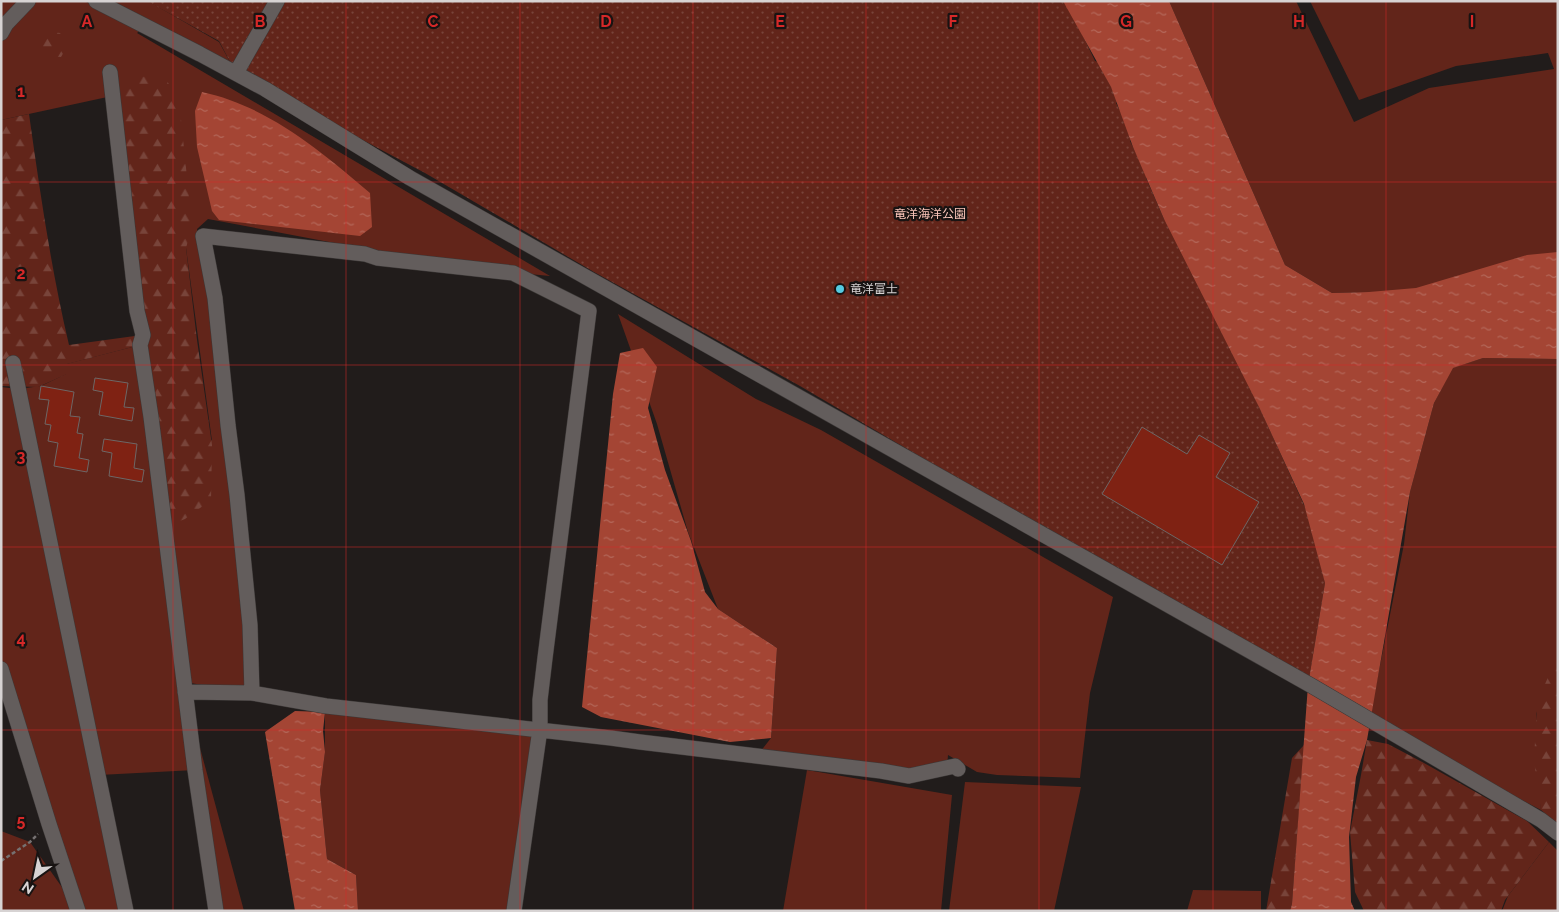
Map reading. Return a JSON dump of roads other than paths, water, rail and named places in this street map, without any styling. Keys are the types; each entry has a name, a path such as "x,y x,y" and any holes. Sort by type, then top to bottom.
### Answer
{"street":[{"path":"1,34 6,24 28,1"},
{"path":"96,1 265,89 410,178 1308,684 1533,815 1558,833"},
{"path":"236,73 277,1"},
{"path":"110,72 137,311 143,335 140,345 151,417 185,692 216,911"},
{"path":"252,693 250,626 237,495 215,298 203,236 513,273 588,311 540,700 540,729 514,911"},
{"path":"13,363 126,911"},
{"path":"1,669 78,911"},
{"path":"185,692 252,693 326,706 540,729 910,776 955,766 958,770"}],"water":[{"path":"1063,1 1169,1 1285,265 1332,293 1416,288 1527,255 1558,252 1558,359 1483,358 1453,368 1434,403 1410,492 1367,740 1356,777 1349,837 1351,902 1355,911 1290,911 1308,685 1325,583 1304,504 1259,407 1164,219 1133,147 1111,87"},
{"path":"202,92 249,108 271,119 332,161 370,193 372,227 360,236 219,220 212,211 197,147 195,111"},
{"path":"643,348 657,367 648,408 665,470 691,541 705,592 718,609 777,648 771,738 730,742 601,717 582,707 613,394 620,353"},
{"path":"295,711 325,712 323,731 325,752 320,790 327,859 356,875 358,911 295,911 265,732"}],"place":[{"name":"竜洋富士","path":"840,289"}],"park label":[{"name":"竜洋海洋公園","path":"930,214"}]}
